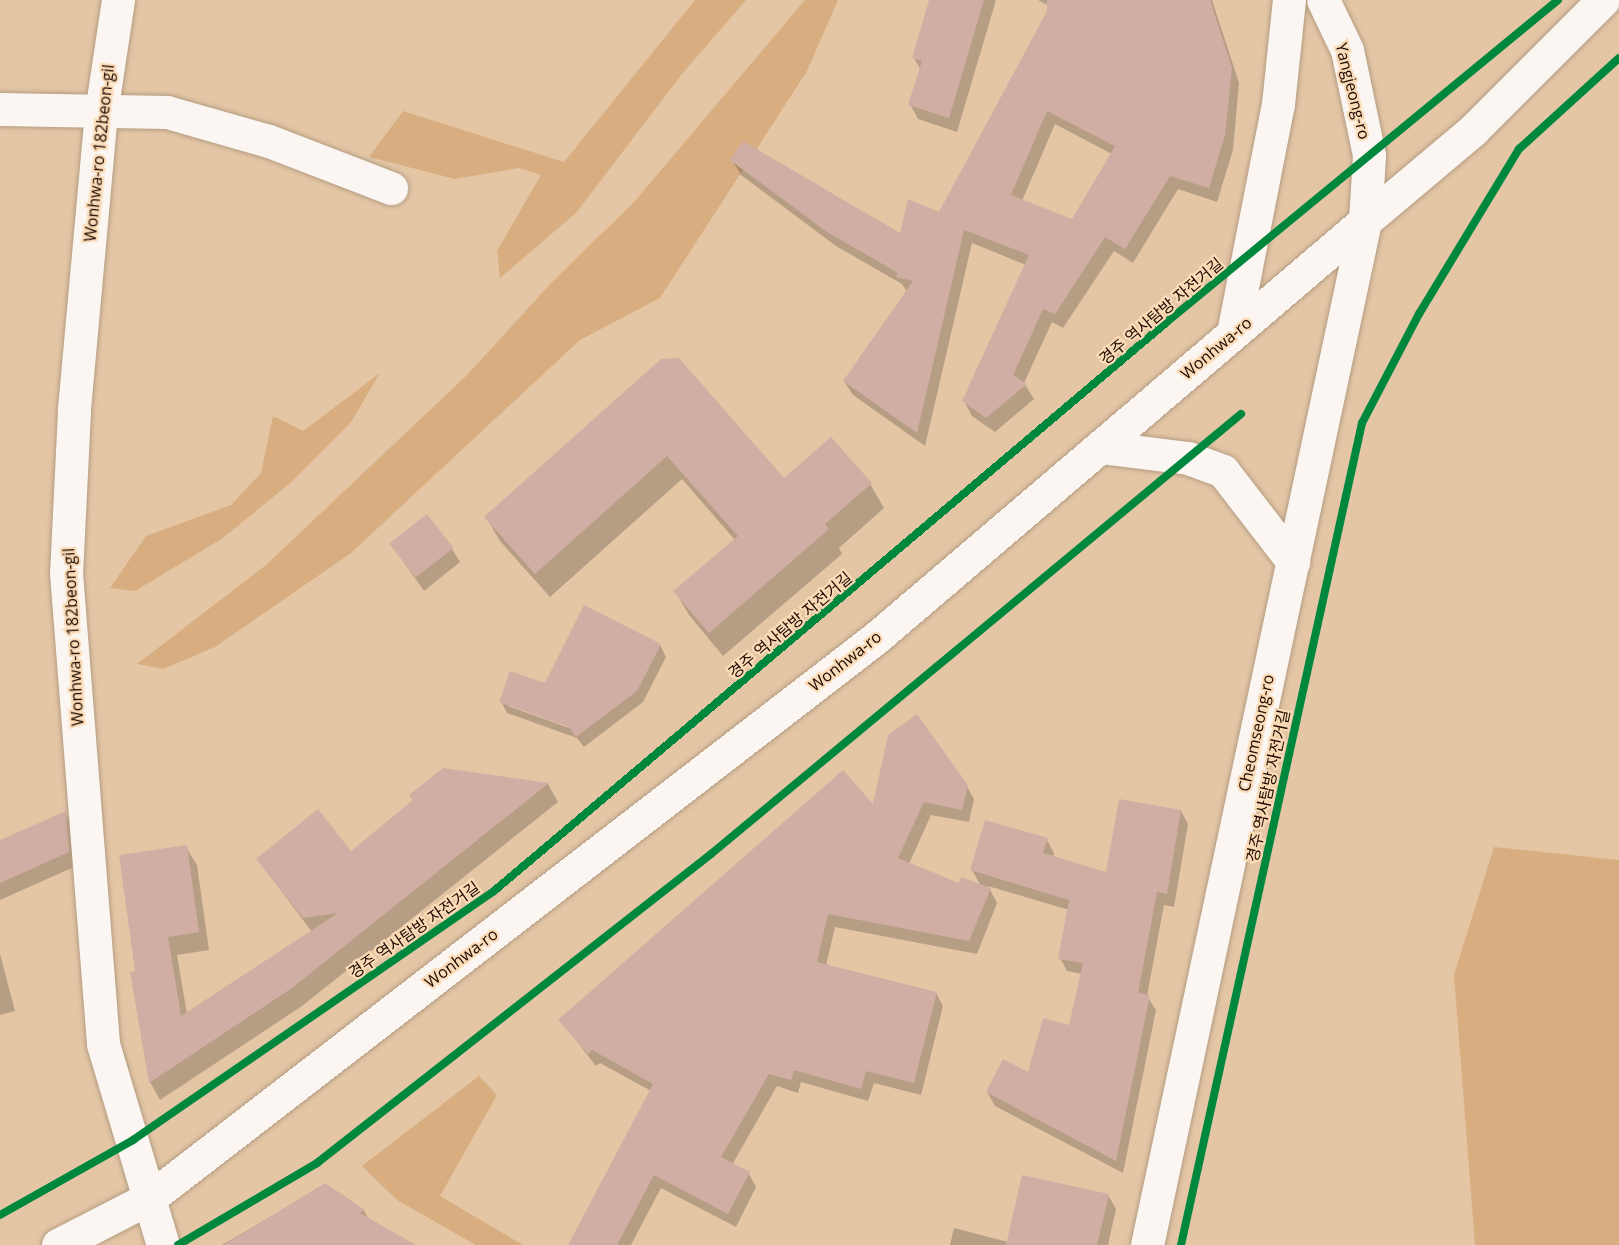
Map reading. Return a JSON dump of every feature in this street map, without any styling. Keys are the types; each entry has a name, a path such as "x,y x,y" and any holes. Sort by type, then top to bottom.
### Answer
{"street":[{"name":"Wonhwa-ro 182beon-gil","path":"118,0 101,112 74,411 66,573 103,1044 164,1245"},
{"path":"1233,333 1278,104 1289,0"},
{"name":"Yangjeong-ro","path":"1323,0 1347,50 1369,155 1365,221"},
{"name":"Wonhwa-ro","path":"58,1245 151,1197 877,637 1473,130 1595,10 1619,14"},
{"path":"0,109 167,111 269,141 391,188"},
{"name":"Cheomseong-ro","path":"1147,1245 1365,221"},
{"path":"1100,447 1188,458 1223,471 1293,562"}],"shaded area":[{"path":"695,0 746,0 682,74 576,213 500,278 497,251 541,175 519,168 455,179 369,157 403,111 564,162"},
{"path":"805,0 838,0 807,71 660,298 580,340 351,553 215,647 163,669 137,664 266,565 467,375 552,282 634,202"},
{"path":"380,373 351,422 290,483 223,538 135,591 110,588 146,536 231,505 261,473 273,416 303,431"},
{"path":"1494,847 1619,860 1619,1245 1475,1245 1454,975"},
{"path":"479,1076 497,1095 440,1196 523,1245 476,1245 397,1200 362,1166"}],"building":[{"path":"929,0 984,0 949,118 908,105 922,61 912,58"},
{"path":"1047,0 1210,0 1232,68 1225,135 1209,188 1170,176 1125,249 1105,237 1055,314 1043,309 1013,375 1027,384 986,418 962,401 1029,255 964,230 917,433 843,381 913,281 896,277 898,273 827,232 730,160 743,141 900,233 908,199 939,212 1047,11","holes":["1047,111 1115,146 1072,219 1011,195"]},
{"path":"679,358 784,478 831,437 872,483 825,524 829,529 709,633 673,591 738,536 667,456 535,574 484,517 661,359"},
{"path":"427,514 453,548 416,577 389,544"},
{"path":"584,605 661,644 637,691 576,737 569,727 499,702 510,671 545,683"},
{"path":"917,714 968,785 962,810 924,802 898,858 959,883 961,877 991,888 969,941 828,914 817,962 937,992 914,1083 866,1071 861,1089 794,1070 791,1080 769,1074 721,1157 750,1172 728,1214 654,1175 617,1245 568,1245 653,1084 592,1050 588,1054 558,1020 843,770 873,804 888,735"},
{"path":"443,768 549,783 292,988 149,1083 130,972 135,971 119,855 187,845 199,932 168,937 181,1016 338,913 303,918 256,859 318,809 351,851 413,800 409,795"},
{"path":"1119,799 1181,810 1167,894 1157,892 1138,993 1150,995 1116,1161 986,1092 1003,1059 1028,1072 1043,1018 1069,1025 1083,963 1058,959 1069,900 970,870 985,820 1048,838 1043,853 1106,872"},
{"path":"66,811 69,852 0,883 0,840"},
{"path":"1022,1175 1109,1194 1097,1245 1006,1245"},
{"path":"325,1183 365,1210 360,1213 416,1245 224,1245"}],"cycle path":[{"name":"경주 역사탐방 자전거길","path":"0,1215 133,1140 494,891 1168,321 1558,0"},
{"name":"경주 역사탐방 자전거길","path":"1181,1245 1362,423 1419,314 1519,149 1619,58"},
{"path":"178,1245 317,1163 711,854 1241,414"}]}
